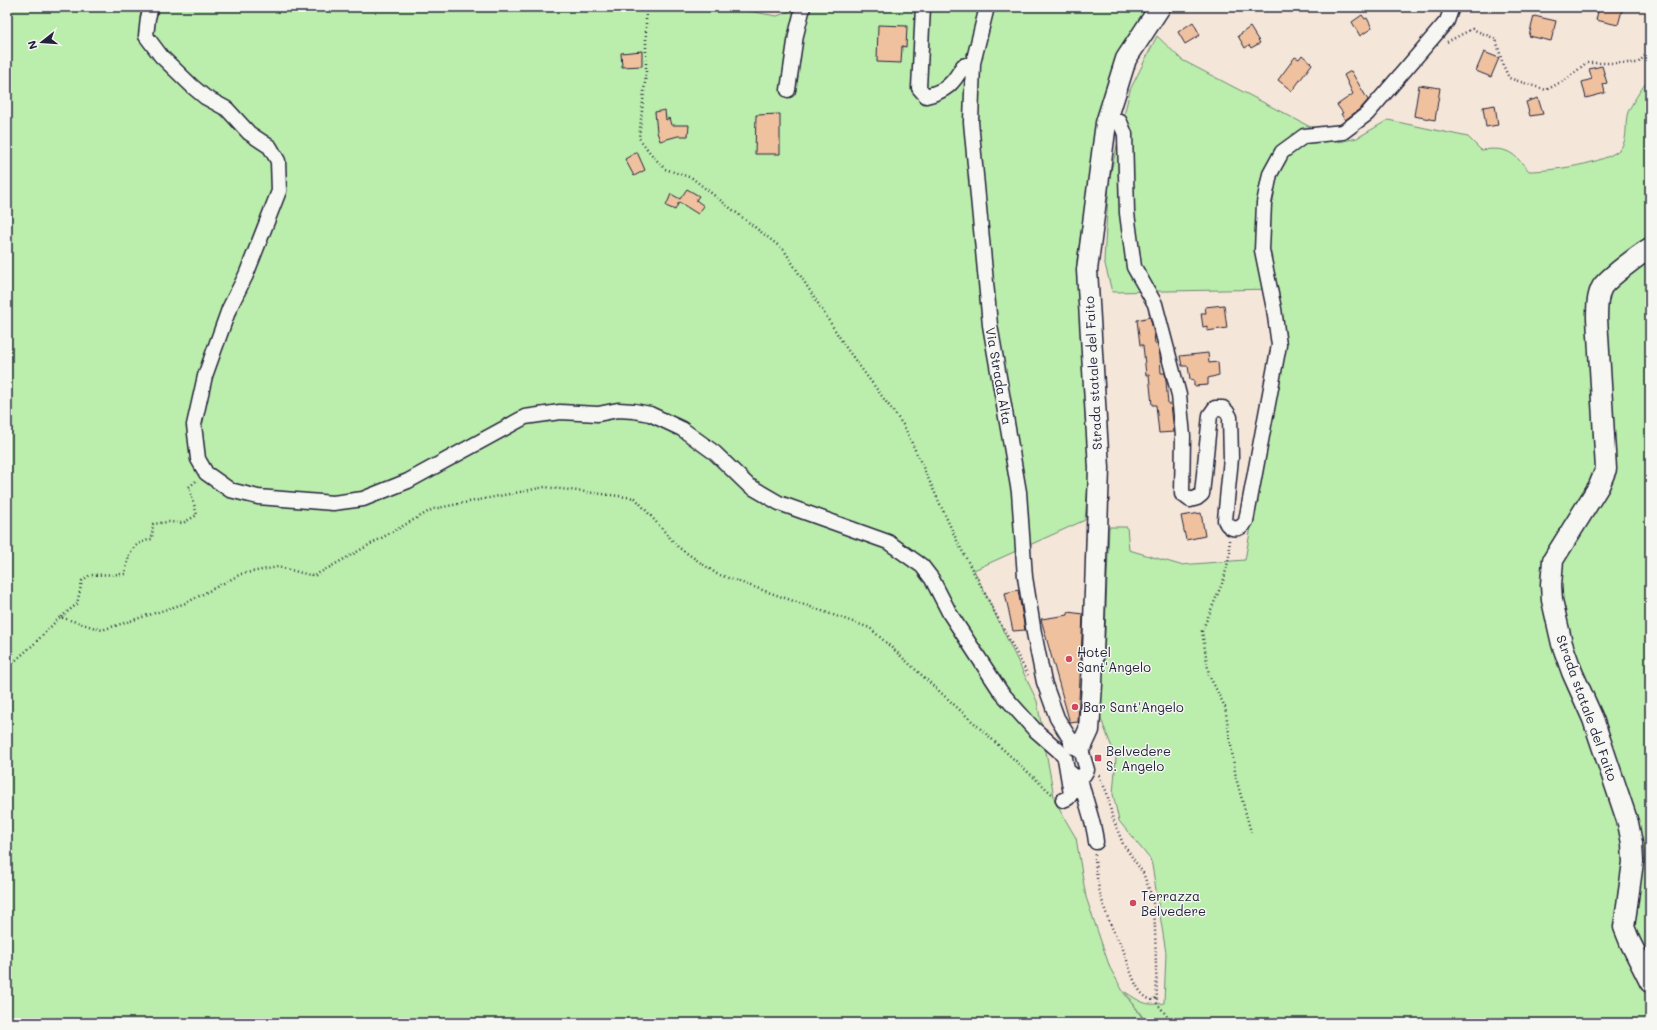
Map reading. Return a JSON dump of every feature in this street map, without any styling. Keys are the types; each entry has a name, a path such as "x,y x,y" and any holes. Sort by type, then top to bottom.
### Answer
{"street":[{"path":"151,7 146,36 161,56 193,87 205,97 227,109 249,133 270,147 278,162 279,191 246,275 229,309 205,376 194,425 198,459 206,473 230,490 258,497 333,503 363,499 402,484 525,418 560,412 598,414 618,410 650,414 682,429 715,453 748,485 779,503 888,542 922,566 932,579 950,614 1001,692 1034,729 1065,758 1071,794 1068,798 1063,800"},
{"path":"788,90 796,35 802,7"},
{"path":"923,7 919,88 926,96 941,92 955,80 963,66 973,64"},
{"name":"Via Strada Alta","path":"987,7 973,64 971,122 990,325 1019,492 1025,577 1044,682 1057,718 1082,753 1085,801 1094,829 1096,842"},
{"name":"Strada statale del Faito","path":"1072,741 1082,743 1088,730 1092,684 1099,468 1087,270 1106,123 1126,59 1160,7"},
{"path":"1106,123 1120,122 1125,134 1127,212 1134,267 1155,304 1179,395 1183,436 1182,494 1190,500 1197,498 1202,494 1211,412 1215,408 1223,408 1230,417 1231,458 1225,520 1228,526 1235,529 1239,528 1246,521 1279,344 1274,309 1262,250 1264,203 1270,174 1282,152 1304,136 1343,132 1367,114 1447,21 1452,7"},
{"name":"Strada statale del Faito","path":"1650,248 1623,268 1602,287 1598,300 1596,318 1606,469 1599,486 1553,560 1551,585 1552,600 1562,644 1572,672 1593,719 1628,823 1632,843 1633,862 1624,927 1650,982"},
{"path":"1067,770 1074,776 1083,772"}],"path":[{"path":"646,7 646,73 638,138 665,169 692,178 784,250 847,349 904,426 958,544 1030,679"},
{"path":"1446,42 1472,29 1496,40 1509,78 1546,90 1567,78 1586,63 1638,63 1650,50"},
{"path":"7,668 34,644 60,617 77,604 82,580 90,575 126,574 129,554 141,541 152,539 153,524 168,522 183,523 197,515 189,487 206,473"},
{"path":"60,617 102,630 186,603 241,574 278,567 314,576 433,509 545,487 635,498 678,546 717,574 870,628 1049,792 1063,800"},
{"path":"1228,526 1230,552 1224,579 1202,631 1209,676 1225,707 1236,778 1251,832"},
{"path":"1083,772 1099,776 1107,793 1112,816 1123,844 1143,873 1150,892 1154,907 1157,997 1159,1007 1172,1023"},
{"path":"1096,842 1095,857 1098,883 1114,933 1124,950 1139,991 1147,999 1153,1000 1157,997"}],"green space":[{"path":"7,7 725,7 777,16 801,7 1150,7 1150,10 1137,22 1114,67 1100,109 1077,260 1091,451 1085,520 974,570 1037,701 1055,802 1076,838 1086,897 1110,968 1124,993 1146,1023 7,1023"},
{"path":"1157,36 1182,60 1339,142 1357,138 1388,120 1468,137 1481,150 1497,149 1508,152 1518,159 1529,171 1577,166 1614,154 1621,148 1625,139 1628,112 1635,99 1650,79 1650,239 1597,283 1599,468 1547,557 1586,721 1625,844 1623,945 1650,997 1650,1023 1147,1023 1125,992 1147,1004 1164,1003 1166,953 1152,865 1150,859 1119,821 1113,794 1116,758 1096,706 1104,659 1109,527 1127,527 1129,550 1180,565 1245,560 1274,399 1286,342 1277,289 1112,292 1104,260 1109,180 1130,90"},
{"path":"1650,259 1650,962 1633,925 1639,882 1580,669 1571,642 1561,598 1560,585 1562,563 1608,490 1606,302 1619,283"}],"building":[{"path":"1599,7 1623,7 1618,25 1596,20"},
{"path":"1362,15 1365,19 1367,18 1372,28 1360,36 1352,22"},
{"path":"1534,16 1556,21 1551,41 1529,36"},
{"path":"1193,22 1200,35 1185,44 1178,32"},
{"path":"878,25 907,26 906,47 902,46 901,63 877,62"},
{"path":"1250,27 1260,43 1251,48 1249,45 1245,48 1238,36"},
{"path":"642,51 642,66 622,67 621,53"},
{"path":"1484,52 1499,58 1491,77 1476,71"},
{"path":"1302,55 1312,64 1292,91 1278,80 1295,57 1299,59"},
{"path":"1602,66 1607,83 1603,84 1605,93 1586,98 1582,82 1592,79 1589,69"},
{"path":"1351,71 1368,100 1361,108 1345,120 1341,114 1343,113 1337,105 1353,94 1344,75"},
{"path":"1419,85 1440,88 1435,120 1414,116"},
{"path":"1538,98 1543,114 1530,116 1526,102"},
{"path":"1495,105 1498,125 1486,127 1483,107"},
{"path":"665,110 666,120 669,118 671,125 689,125 688,136 678,136 660,141 657,132 655,112"},
{"path":"780,114 780,154 755,154 756,115"},
{"path":"637,152 645,170 634,176 625,159"},
{"path":"687,189 699,196 696,200 704,206 698,214 679,202 675,210 666,206 671,194 680,199"},
{"path":"1224,305 1227,328 1207,331 1207,326 1203,327 1201,313 1206,313 1205,307"},
{"path":"1150,317 1155,344 1157,344 1160,355 1161,373 1165,373 1168,404 1171,404 1174,432 1159,433 1156,405 1152,405 1149,375 1146,375 1143,345 1140,345 1137,320"},
{"path":"1208,353 1209,363 1218,362 1219,375 1208,378 1208,385 1194,386 1194,380 1190,379 1188,366 1182,366 1180,356"},
{"path":"1201,513 1205,536 1186,540 1181,516"},
{"path":"1018,590 1025,630 1013,631 1005,593"},
{"name":"Hotel Sant'Angelo","path":"1068,612 1083,614 1078,722 1070,723 1041,619 1068,615"}],"place":[{"name":"Hotel Sant'Angelo","path":"1069,659"},
{"name":"Bar Sant'Angelo","path":"1075,707"},
{"name":"Belvedere S. Angelo","path":"1098,758"},
{"name":"Terrazza Belvedere","path":"1133,903"}]}
